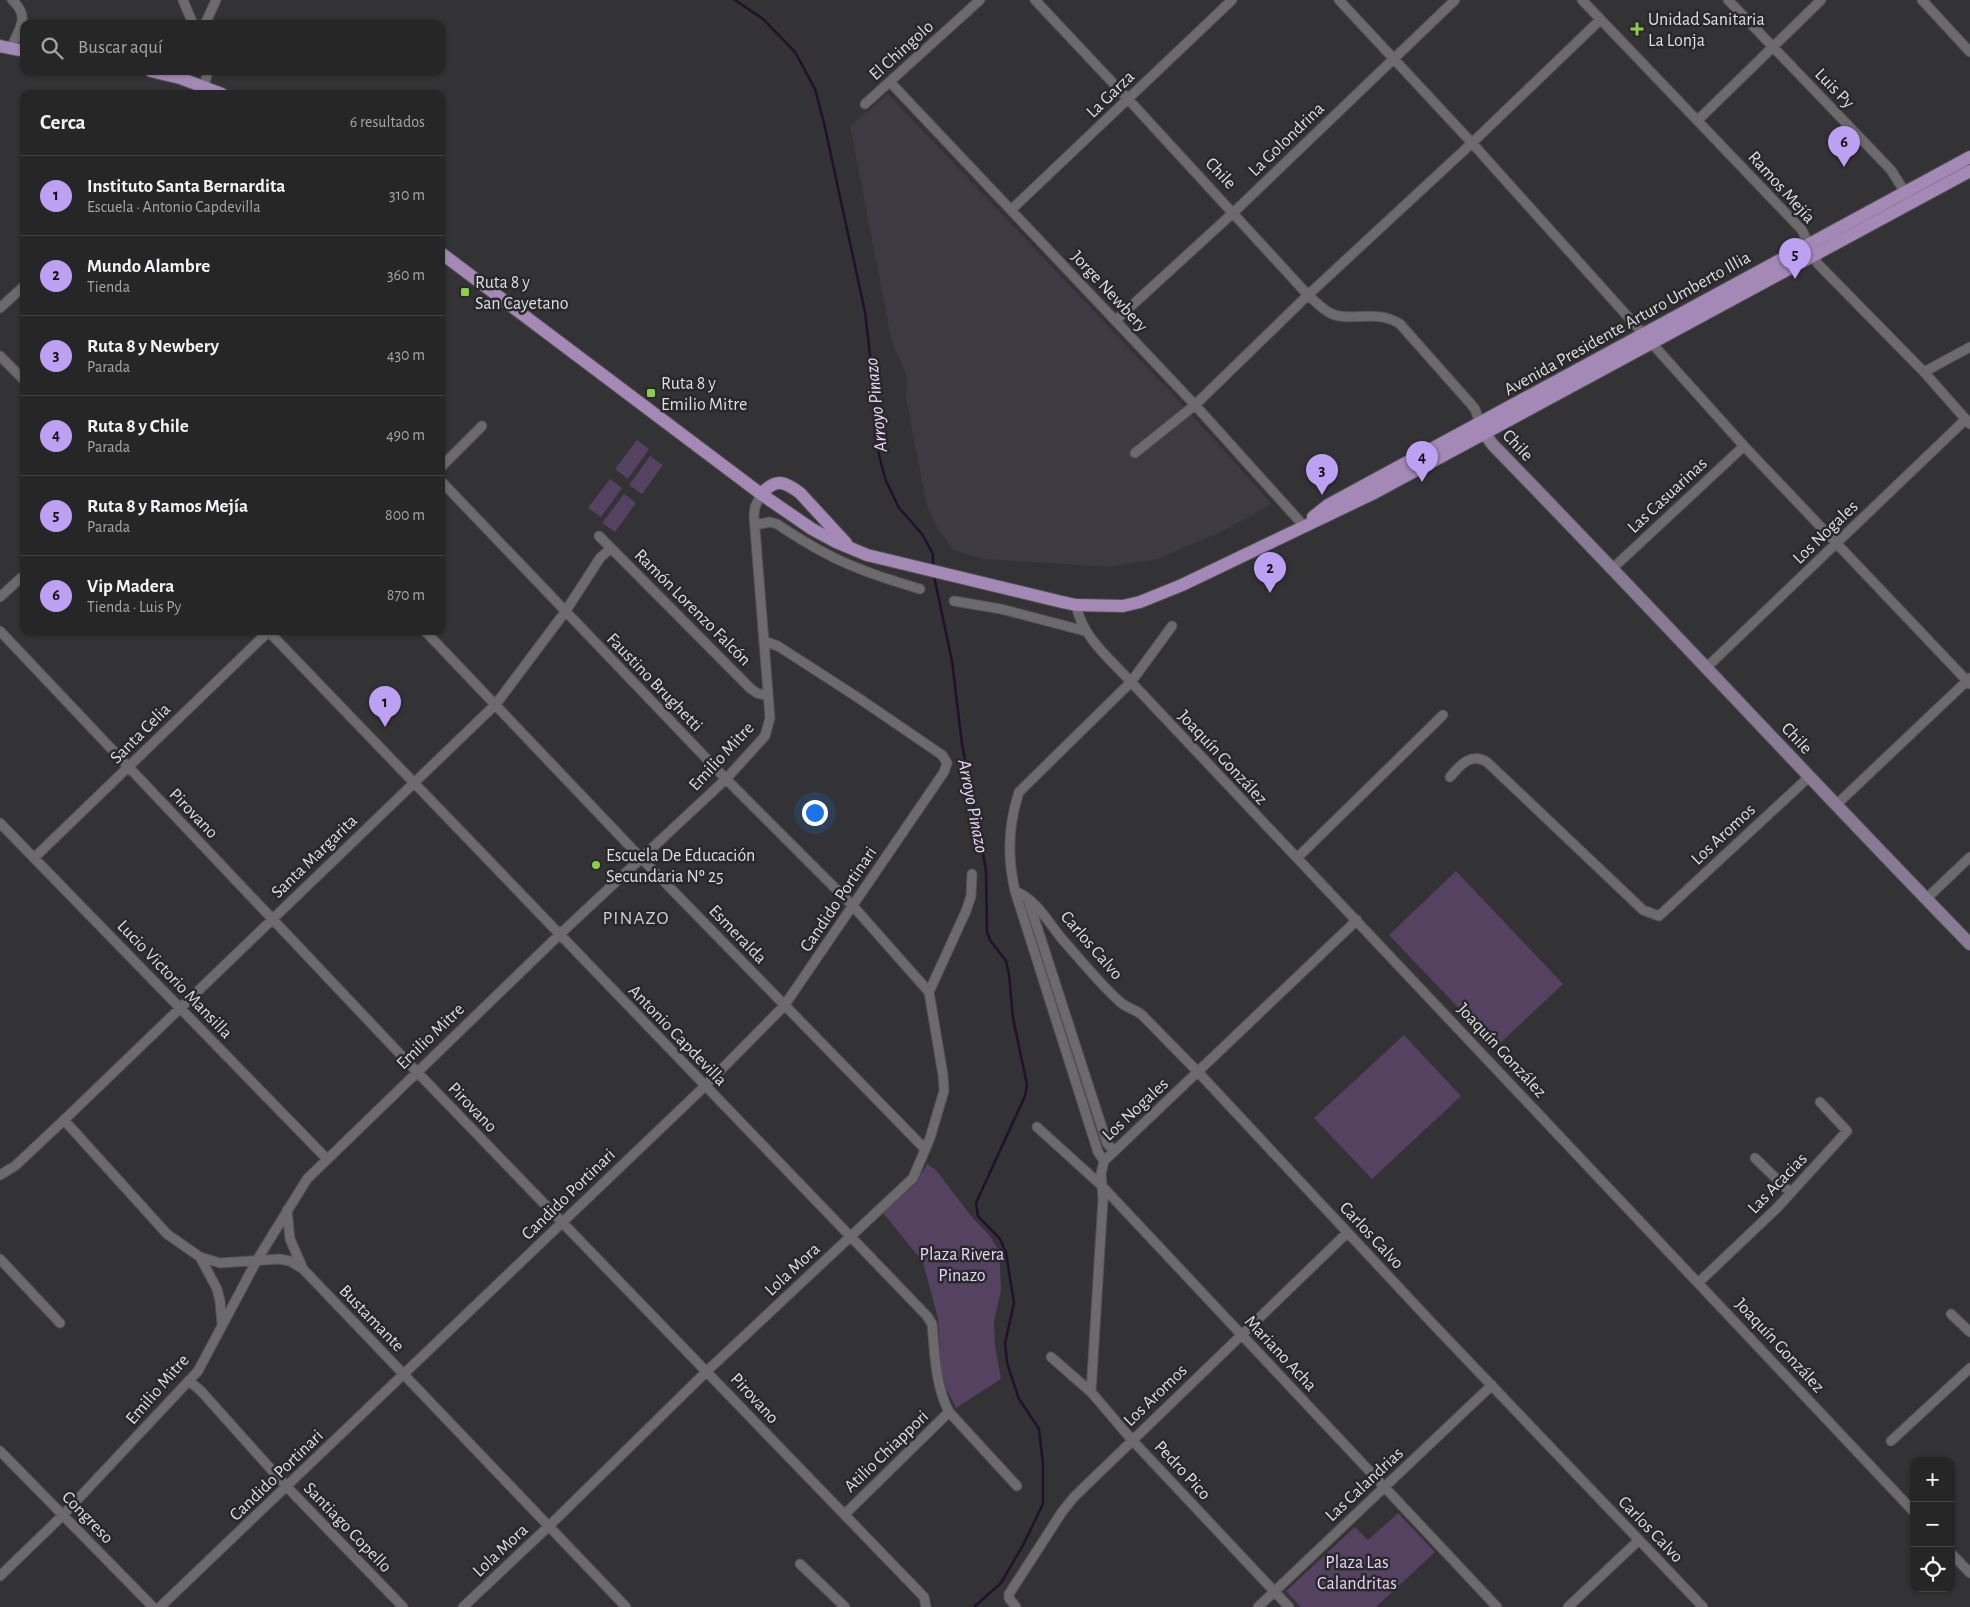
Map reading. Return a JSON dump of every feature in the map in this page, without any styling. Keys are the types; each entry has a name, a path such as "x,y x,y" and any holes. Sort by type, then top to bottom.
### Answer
{"main road":[{"path":"5,47 20,50"},
{"path":"168,75 213,90"},
{"name":"Avenida Presidente Arturo Umberto Illia","path":"1647,338 1814,256 1970,157"},
{"name":"Avenida Presidente Arturo Umberto Illia","path":"445,256 761,494 812,529 852,549 921,569 1076,606 1112,606 1140,602 1182,585 1374,493 1482,428 1647,338 1808,244 1908,197 1970,171"},
{"path":"761,494 768,486 775,482 784,483 792,487 800,493 852,549"}],"street":[{"path":"12,0 23,13 22,20"},
{"path":"183,0 191,20"},
{"path":"207,20 216,0"},
{"name":"El Chingolo","path":"865,104 980,0"},
{"name":"Chile","path":"1035,0 1234,212 1308,295 1331,314 1381,316 1391,318 1400,324 1470,402 1475,409 1482,428 1493,445 1613,568 1809,777 1970,944"},
{"name":"La Garza","path":"1011,210 1232,0"},
{"path":"1339,0 1472,143 1744,446 1969,681 1836,805"},
{"name":"La Golondrina","path":"1116,320 1234,212 1455,0"},
{"name":"Ramos Mejía","path":"1582,0 1802,230 1818,264 1924,372 1968,422"},
{"name":"Luis Py","path":"1728,0 1891,170 1908,197"},
{"path":"1698,120 1821,0"},
{"path":"1922,0 1970,52"},
{"path":"1135,453 1195,405 1308,295 1472,143 1600,20"},
{"path":"5,47 20,23"},
{"path":"204,86 207,75"},
{"name":"Jorge Newbery","path":"890,82 1116,320 1304,526"},
{"path":"0,308 20,290"},
{"path":"1924,372 1970,348"},
{"path":"0,356 20,376"},
{"name":"Los Nogales","path":"1706,668 1968,422"},
{"path":"445,463 482,426"},
{"name":"Las Casuarinas","path":"1613,568 1744,446"},
{"name":"Faustino Brughetti","path":"445,485 726,779 853,906 929,992"},
{"name":"Emilio Mitre","path":"0,1576 63,1515 198,1371 257,1260 287,1210 307,1179 326,1158 559,935 726,779 765,736 770,718 755,525 755,507 761,494"},
{"path":"755,525 770,522 777,524 823,552 844,562 877,576 920,589"},
{"name":"Ramón Lorenzo Falcón","path":"599,536 751,689 768,696"},
{"name":"Santa Margarita","path":"0,1175 15,1166 64,1120 496,704 565,612 600,558 611,548"},
{"path":"0,597 20,579"},
{"path":"954,601 1001,608 1086,631"},
{"name":"Joaquín González","path":"1076,606 1078,617 1086,631 1131,682 1910,1508"},
{"path":"1104,1161 1098,1152 1014,891 1008,851 1012,810 1019,792 1131,682 1172,626"},
{"name":"Pirovano","path":"0,632 416,1072 845,1514 926,1604"},
{"name":"Santa Celia","path":"34,858 264,635"},
{"name":"Antonio Capdevilla","path":"272,635 927,1316 932,1324 938,1383 950,1412 1017,1486"},
{"name":"Esmeralda","path":"429,635 641,858 925,1149"},
{"name":"Ramón Lorenzo Falcón","path":"764,641 778,646 857,697 942,755 947,762"},
{"path":"1297,858 1443,715"},
{"name":"Los Aromos","path":"1450,777 1459,765 1467,760 1482,758 1643,910 1659,916 1809,777"},
{"name":"Candido Portinari","path":"160,1607 287,1487 402,1374 458,1324 705,1086 784,1006 944,772 947,762"},
{"name":"Lucio Victorio Mansilla","path":"0,822 326,1158"},
{"path":"1926,899 1970,857"},
{"path":"929,992 966,911 971,896 972,874"},
{"name":"Carlos Calvo","path":"1014,891 1027,898 1048,918 1061,938 1120,1002 1135,1009 1142,1015 1198,1072 1347,1233 1703,1607"},
{"path":"1027,898 1107,1143 1114,1152"},
{"name":"Los Nogales","path":"1091,1392 1103,1199 1101,1174 1104,1161 1357,920"},
{"name":"Lola Mora","path":"463,1607 549,1526 707,1371 913,1178 939,1113 944,1091 944,1075 929,992"},
{"name":"Las Acacias","path":"1698,1283 1790,1193 1847,1131 1820,1102"},
{"name":"Bustamante","path":"64,1120 167,1234 200,1257 220,1263 269,1258 290,1261 303,1269 626,1607"},
{"name":"Mariano Acha","path":"1037,1127 1102,1186 1497,1607"},
{"path":"1755,1158 1790,1193"},
{"path":"287,1210 290,1239 303,1269"},
{"name":"Los Aromos","path":"1016,1607 1009,1598 1009,1594 1062,1512 1074,1497 1347,1233"},
{"path":"200,1257 220,1300 222,1324"},
{"path":"0,1259 60,1323"},
{"path":"1950,1314 1970,1332"},
{"name":"Pedro Pico","path":"1051,1358 1091,1392 1132,1440 1289,1607"},
{"path":"1891,1441 1970,1368"},
{"name":"Santiago Copello","path":"189,1381 201,1391 287,1487 403,1607"},
{"name":"Las Calandrias","path":"1258,1607 1492,1385"},
{"name":"Atilio Chiappori","path":"845,1514 950,1412"},
{"name":"Congreso","path":"0,1450 153,1607"},
{"path":"1568,1607 1639,1540"},
{"path":"1955,1557 1970,1573"},
{"path":"800,1564 845,1607"}],"shaded area":[{"path":"888,94 1180,402 1272,504 1219,533 1157,559 1111,567 984,559 953,550 938,529 927,507 906,398 907,376 892,343 850,126"}],"green space":[{"path":"637,440 649,449 628,479 615,469"},
{"path":"650,456 663,465 642,494 629,485"},
{"path":"610,479 622,488 601,517 588,508"},
{"path":"624,494 636,503 615,532 602,523"},
{"path":"1456,871 1563,984 1496,1047 1389,935"},
{"path":"1404,1035 1461,1096 1372,1179 1314,1118"},
{"name":"Plaza Rivera Pinazo","path":"927,1164 935,1169 972,1217 989,1235 997,1247 1000,1263 1001,1290 994,1322 995,1346 1001,1379 956,1408 946,1388 941,1369 938,1319 923,1262 883,1213 916,1183"},
{"name":"Plaza Las Calandritas","path":"1398,1513 1435,1552 1376,1607 1301,1607 1286,1591 1355,1527 1368,1540"}],"waterway":[{"name":"Arroyo Pinazo","path":"735,0 763,19 795,52 815,89 865,312 876,406 875,437 881,463 886,481 899,508 922,534 933,554 933,566"},
{"name":"Arroyo Pinazo","path":"934,576 952,661 962,744 986,870 987,932 990,940 1006,961 1013,1018 1027,1085 1025,1096 976,1203 978,1216 1000,1239 1006,1253 1014,1303 1005,1343 1007,1363 1019,1399 1039,1429 1043,1464 1043,1504 1023,1545 1001,1583 974,1607"}],"place":[{"name":"Unidad Sanitaria La Lonja","path":"1637,29"},
{"name":"Vip Madera","path":"1844,167"},
{"name":"Ruta 8 y Ramos Mejía","path":"1795,279"},
{"name":"Ruta 8 y San Cayetano","path":"465,292"},
{"name":"Ruta 8 y Emilio Mitre","path":"651,393"},
{"name":"Ruta 8 y Chile","path":"1422,482"},
{"name":"Ruta 8 y Newbery","path":"1322,495"},
{"name":"Mundo Alambre","path":"1270,593"},
{"name":"Instituto Santa Bernardita","path":"385,727"},
{"name":"Escuela De Educación Secundaria Nº 25","path":"596,865"}],"district":[{"name":"PINAZO","path":"636,917"}]}
